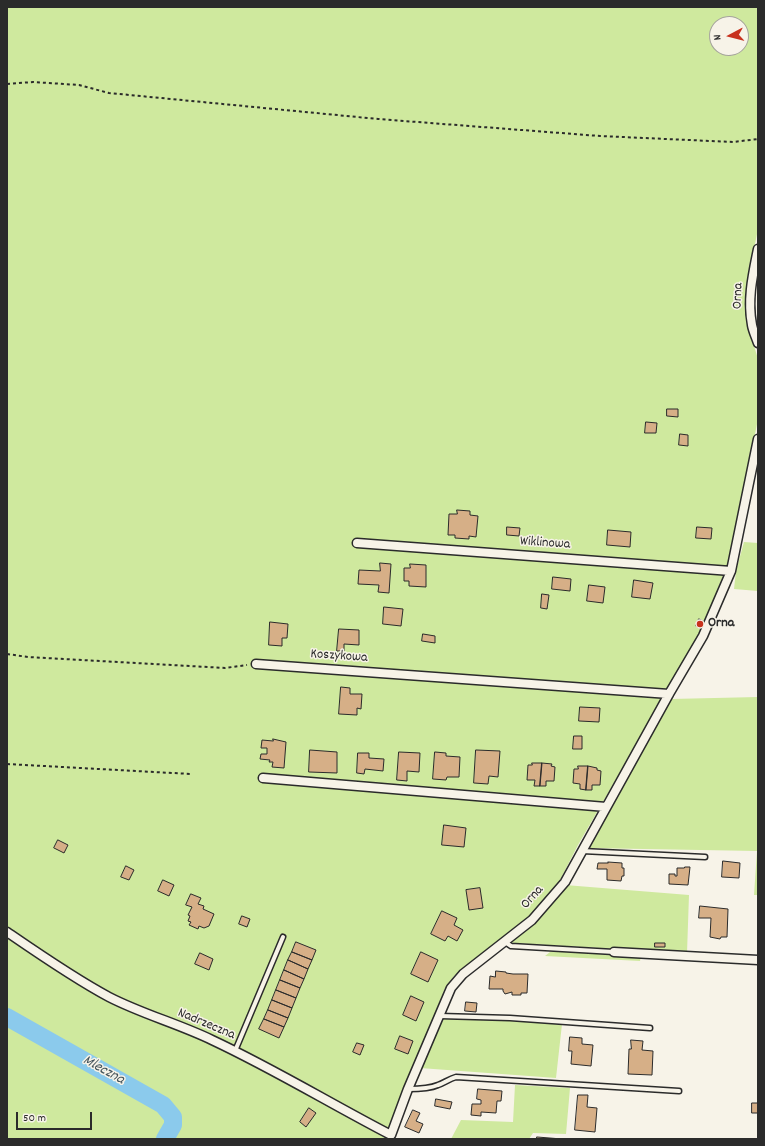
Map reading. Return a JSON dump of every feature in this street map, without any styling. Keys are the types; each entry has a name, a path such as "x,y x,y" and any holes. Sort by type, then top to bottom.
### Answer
{"street":[{"name":"Orna","path":"758,249 751,280 750,303 752,326 758,343"},
{"name":"Orna","path":"394,1137 408,1090 451,988 464,974 532,920 565,882 669,694 703,636 731,571 758,439"},
{"name":"Wiklinowa","path":"357,543 731,571"},
{"name":"Koszykowa","path":"256,664 669,694"},
{"path":"263,778 606,807"},
{"name":"Nadrzeczna","path":"7,932 109,996 148,1014 212,1040 289,1079 394,1137"},
{"path":"614,952 758,960"}],"lane":[{"path":"582,851 705,858"},
{"path":"235,1052 283,937"},
{"path":"504,941 511,946 614,952"},
{"path":"439,1016 510,1018 650,1028"},
{"path":"408,1090 439,1085 456,1077 679,1091"}],"path":[{"path":"7,84 33,82 79,85 109,93 378,119 600,136 733,142 758,139"},
{"path":"7,654 225,668 256,664"},
{"path":"7,764 191,774"}],"green space":[{"path":"7,7 758,7 758,229 745,301 748,326 758,359 758,419 731,555 701,632 578,845 558,884 530,916 454,976 445,988 411,1074 391,1139 7,1139"},
{"path":"744,542 758,543 758,591 734,589 736,571"},
{"path":"758,697 758,895 754,895 757,851 587,848 609,813 671,699"},
{"path":"565,885 689,895 687,953 513,943 511,941 554,901"},
{"path":"555,951 641,957 640,961 545,956 550,952"},
{"path":"444,1018 510,1020 562,1024 556,1078 420,1068"},
{"path":"515,1085 570,1088 566,1134 533,1133 529,1139 451,1139 461,1120 513,1122"}],"building":[{"path":"667,409 678,409 678,417 667,416"},
{"path":"646,422 657,423 656,433 645,433"},
{"path":"680,434 688,435 688,446 679,445"},
{"path":"457,510 470,511 470,515 478,516 476,537 469,536 469,539 455,538 455,535 448,535 449,514 457,514"},
{"path":"507,527 520,528 519,536 507,535"},
{"path":"697,527 712,528 711,539 696,538"},
{"path":"608,530 631,532 630,547 607,545"},
{"path":"380,563 391,564 389,593 378,592 379,585 358,584 359,570 380,571"},
{"path":"410,564 426,565 426,587 409,586 409,581 404,581 404,568 410,568"},
{"path":"553,577 571,579 570,591 552,589"},
{"path":"634,580 653,583 650,599 632,597"},
{"path":"589,585 605,587 603,603 587,601"},
{"path":"542,594 549,595 547,609 541,608"},
{"path":"384,607 403,609 401,626 383,624"},
{"name":"Orna","path":"699,619 703,621 700,628 696,626"},
{"path":"270,622 288,624 287,638 282,638 282,646 269,645"},
{"path":"339,629 359,630 359,645 344,644 344,651 337,651"},
{"path":"423,634 435,636 435,643 422,641"},
{"path":"341,687 350,688 350,694 362,694 361,709 357,708 357,715 339,714"},
{"path":"580,707 600,708 599,722 579,721"},
{"path":"574,736 582,736 582,749 573,749"},
{"path":"273,739 286,742 284,768 272,767 273,762 269,762 270,760 260,759 261,754 267,754 267,748 261,748 262,740 273,741"},
{"path":"310,750 337,752 337,773 309,772"},
{"path":"476,750 500,751 498,777 489,776 488,784 474,783"},
{"path":"399,752 420,753 419,772 407,771 407,781 397,780"},
{"path":"435,752 446,753 446,756 460,757 459,777 447,777 446,780 433,779"},
{"path":"358,753 369,753 369,758 384,759 383,771 365,769 364,774 357,773"},
{"path":"532,763 542,763 540,786 534,786 535,780 527,780 528,765 532,765"},
{"path":"542,763 552,764 551,766 555,767 554,781 546,781 546,786 540,786"},
{"path":"578,766 588,766 586,790 580,789 580,784 573,783 574,769 578,769"},
{"path":"588,766 597,768 597,770 601,771 600,785 592,785 592,790 586,790"},
{"path":"444,825 466,828 464,847 442,845"},
{"path":"58,840 68,845 64,853 54,848"},
{"path":"723,861 740,863 739,878 722,877"},
{"path":"598,863 622,863 622,868 624,868 624,876 622,876 621,881 607,880 607,869 597,869"},
{"path":"126,866 134,870 129,880 121,877"},
{"path":"690,867 688,885 669,884 669,874 675,874 675,876 677,876 677,868"},
{"path":"163,880 174,885 169,896 158,891"},
{"path":"480,888 483,908 469,910 466,890"},
{"path":"191,894 201,898 198,904 204,906 203,909 214,914 209,926 204,928 199,926 198,929 189,925 191,922 188,921 190,916 188,915 192,907 186,905"},
{"path":"700,906 728,909 727,937 721,937 720,939 710,937 711,918 699,918"},
{"path":"442,911 457,918 454,925 463,930 457,941 448,936 445,941 431,934"},
{"path":"242,916 250,919 247,927 239,924"},
{"path":"296,942 316,950 312,960 292,952"},
{"path":"655,943 665,943 665,947 655,947"},
{"path":"292,952 312,960 308,969 288,960"},
{"path":"421,952 438,960 428,982 411,974"},
{"path":"200,953 213,959 209,970 195,964"},
{"path":"288,960 308,969 304,979 284,970"},
{"path":"284,970 304,979 300,988 280,980"},
{"path":"496,971 513,974 528,974 527,993 512,995 512,992 505,994 503,989 489,989 490,976 495,977"},
{"path":"280,980 300,988 296,998 276,990"},
{"path":"276,990 296,998 292,1008 272,1000"},
{"path":"411,996 424,1002 416,1021 403,1015"},
{"path":"272,1000 292,1008 288,1018 268,1010"},
{"path":"466,1002 477,1003 476,1012 465,1011"},
{"path":"268,1010 288,1018 284,1027 264,1019"},
{"path":"264,1019 284,1027 279,1038 259,1029"},
{"path":"400,1036 413,1041 408,1054 395,1049"},
{"path":"570,1037 582,1038 582,1044 593,1045 591,1066 571,1064 572,1051 569,1051"},
{"path":"631,1040 643,1041 642,1050 653,1051 652,1075 628,1074 629,1049 631,1049"},
{"path":"357,1043 364,1045 360,1055 353,1052"},
{"path":"478,1089 502,1091 501,1101 497,1101 496,1113 481,1112 481,1116 471,1115 472,1104 481,1104 481,1100 477,1099"},
{"path":"578,1095 588,1095 587,1107 597,1108 595,1132 575,1130"},
{"path":"436,1099 452,1102 450,1109 435,1106"},
{"path":"752,1103 758,1103 758,1113 752,1113"},
{"path":"309,1108 316,1113 306,1127 300,1122"},
{"path":"413,1110 420,1113 416,1121 423,1124 419,1133 405,1127"},
{"path":"537,1137 562,1139 537,1139"}],"waterway":[{"name":"Mleczna","path":"7,1017 163,1105 173,1117 173,1125 165,1139"}],"place":[{"name":"Orna","path":"700,624"}]}
